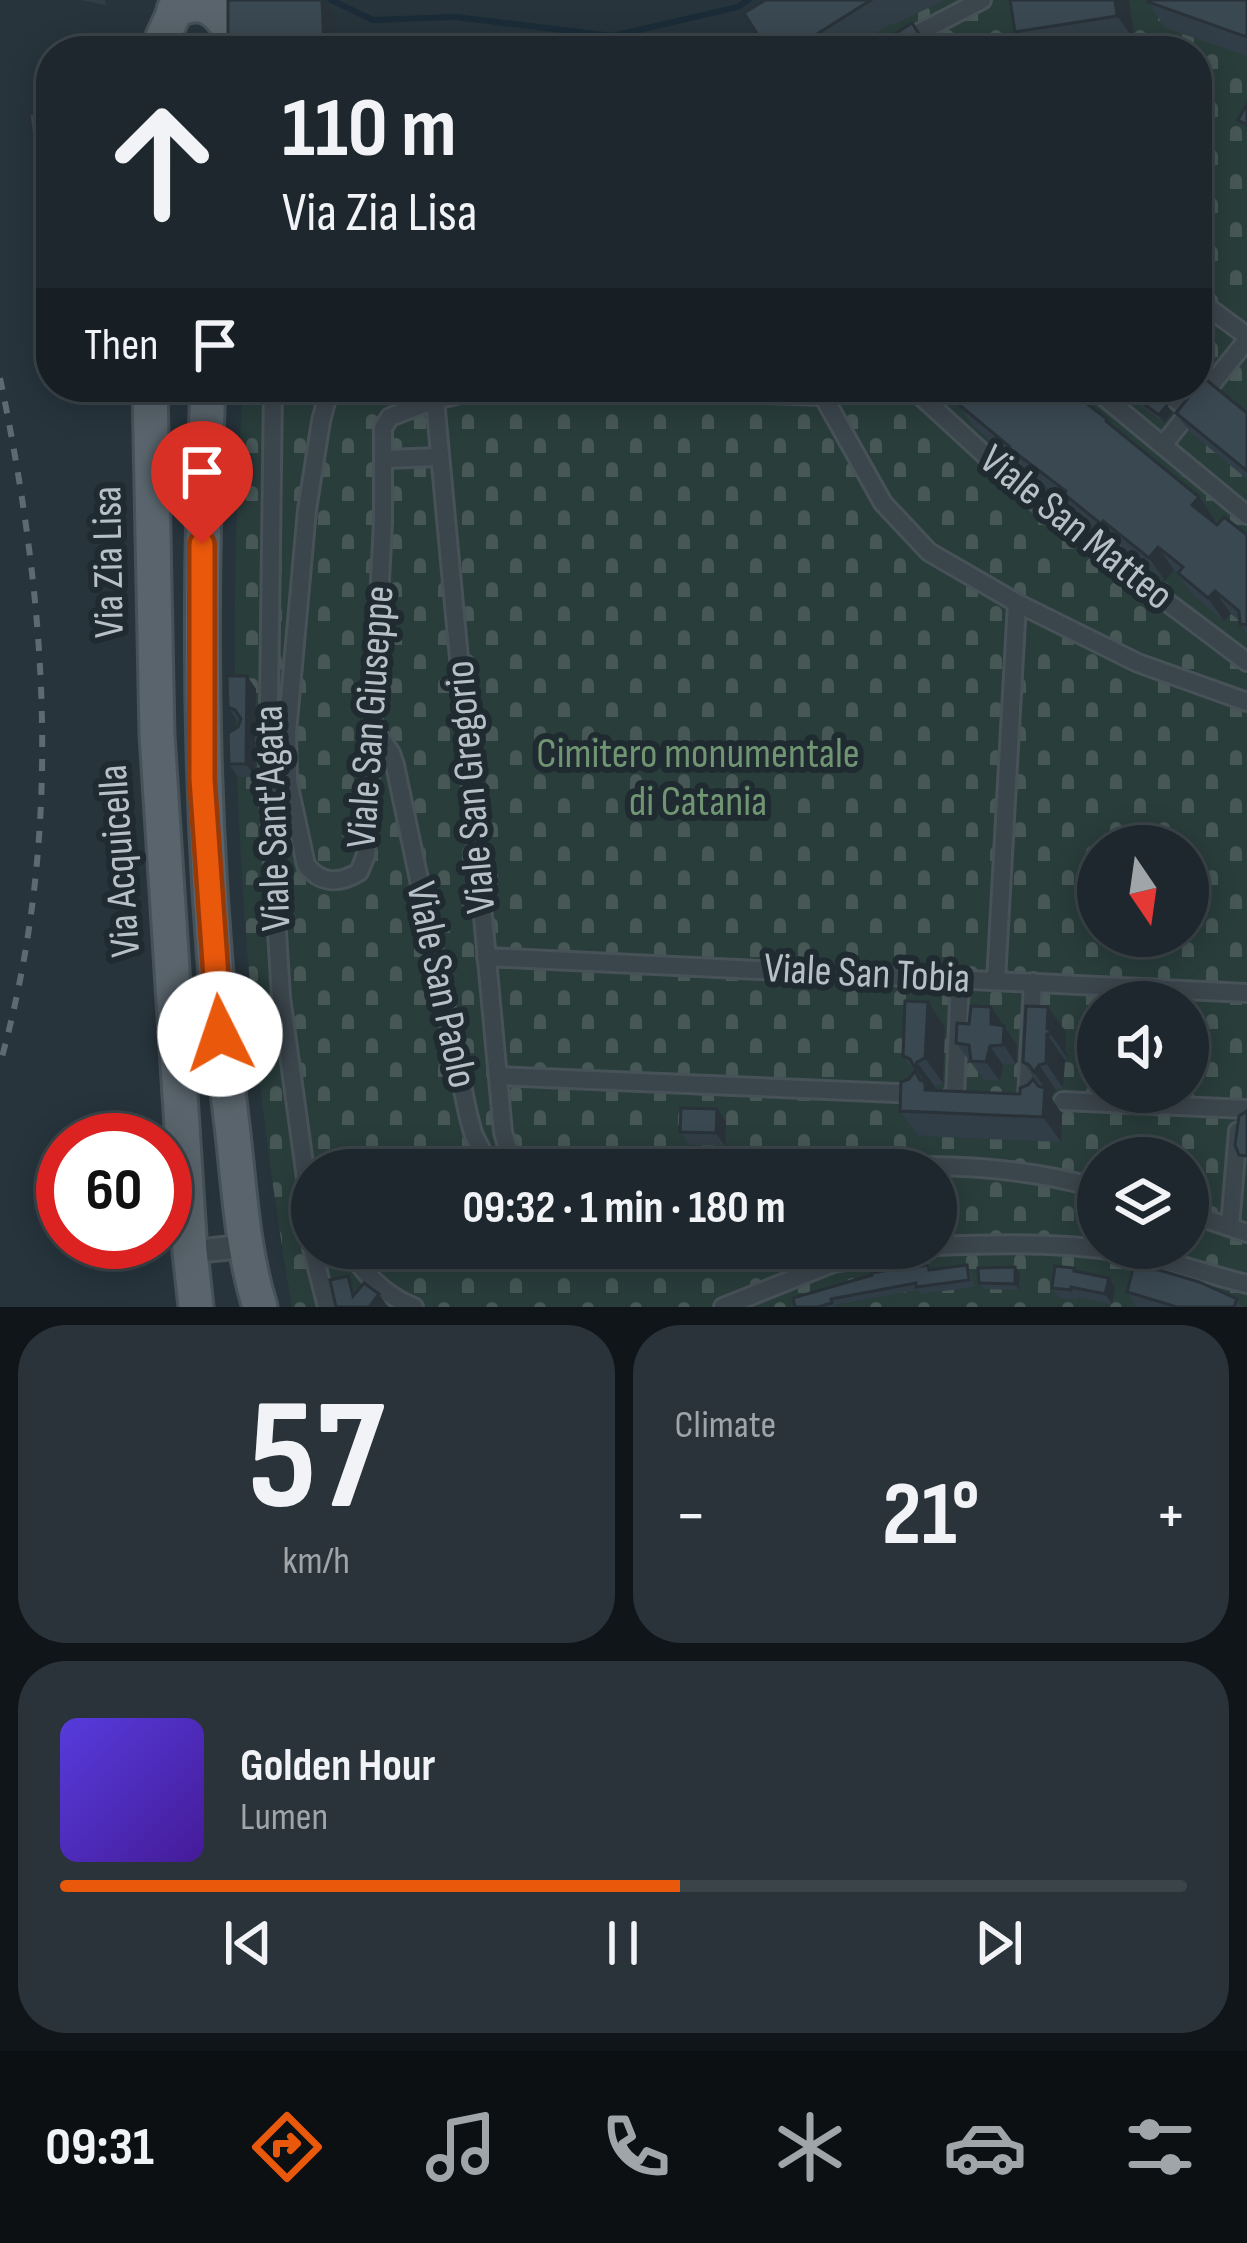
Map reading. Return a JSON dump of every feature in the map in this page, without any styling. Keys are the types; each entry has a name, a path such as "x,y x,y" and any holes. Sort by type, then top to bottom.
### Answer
{"main road":[{"path":"166,36 177,5 210,6 224,24"},
{"name":"Via Zia Lisa","path":"150,402 157,735"},
{"path":"207,402 202,502 211,733"},
{"name":"Via Acquicella","path":"211,733 202,779 220,1034 247,1246 260,1307"},
{"name":"Via Acquicella","path":"157,735 181,1113"},
{"name":"Via Acquicella","path":"192,1269 196,1307"}],"street":[{"path":"913,36 982,0"},
{"path":"1212,311 1247,338 1212,383"},
{"name":"Viale Sant'Agata","path":"273,402 268,785 281,997 304,1149"},
{"path":"271,732 326,402"},
{"name":"Viale San Giuseppe","path":"271,732 307,865 313,874 330,881 350,877 363,866 375,730 383,428 390,417 430,402"},
{"name":"Viale San Gregorio","path":"435,402 497,1076 509,1149"},
{"path":"825,402 883,503 911,535 950,566 1138,663 1247,702"},
{"name":"Viale San Matteo","path":"926,402 1046,512 1247,662"},
{"path":"1110,402 1247,514"},
{"path":"1179,402 1190,411"},
{"path":"1163,445 1197,402"},
{"path":"385,459 440,457"},
{"path":"996,981 1017,603"},
{"name":"Viale San Paolo","path":"375,730 395,765 468,1114 481,1149"},
{"name":"Via Acquicella","path":"157,735 211,733"},
{"name":"Viale San Tobia","path":"486,956 1247,993"},
{"path":"957,1096 960,979"},
{"path":"1025,1099 1033,982"},
{"path":"497,1076 920,1094"},
{"path":"1063,1101 1243,1109 1238,1229 1209,1220"},
{"path":"957,1167 1077,1184"},
{"path":"192,1252 247,1246"},
{"path":"957,1246 1091,1249 1146,1256 1247,1284"},
{"name":"Viale Sant'Agata","path":"317,1269 327,1307"},
{"path":"362,1269 381,1289 414,1307"},
{"path":"723,1307 818,1269"}],"green space":[{"name":"Cimitero monumentale di Catania","path":"812,0 1247,0 1247,1307 292,1307 248,964 240,849 235,617 242,402 1212,402 1212,36 756,36"}],"building":[{"path":"228,0 322,0 323,36 228,36"},
{"path":"765,0 871,0 814,36 759,36 744,13"},
{"path":"1010,0 1115,0 1117,16 1015,32"},
{"path":"1247,0 1247,37 1148,2"},
{"path":"912,23 920,36 891,36"},
{"path":"1247,104 1247,125 1238,120"},
{"path":"36,113 36,136 32,136 29,114"},
{"path":"1212,385 1247,413 1247,471 1176,413 1185,402 1212,402"},
{"path":"1085,402 1107,419 1199,497 1192,505 1217,525 1224,517 1247,535 1247,625 1240,624 1239,611 1215,591 1208,598 1178,573 1183,567 1158,547 1149,558 1103,521 1101,524 957,403"},
{"path":"1141,402 1163,402 1167,405 1159,415"},
{"path":"227,676 247,676 246,764 229,764 228,733 241,719 228,707"},
{"path":"905,1001 928,1002 925,1058 915,1068 903,1056"},
{"path":"971,1006 991,1007 991,1024 1004,1026 1003,1045 990,1046 986,1062 971,1061 969,1045 956,1043 957,1023 969,1024"},
{"path":"1026,1006 1048,1007 1046,1063 1034,1072 1023,1062"},
{"path":"915,1071 925,1082 925,1090 1020,1094 1020,1088 1033,1079 1045,1088 1043,1117 900,1111 901,1082"},
{"path":"681,1108 717,1109 716,1133 680,1132"},
{"path":"1247,1111 1247,1156 1239,1155 1235,1145 1239,1116"},
{"path":"967,1265 969,1280 916,1287 916,1283 831,1299 832,1303 818,1307 795,1307 793,1298 872,1273"},
{"path":"1055,1266 1109,1278 1105,1294 1052,1288"},
{"path":"1015,1267 1015,1284 979,1283 978,1268"},
{"path":"1133,1269 1159,1270 1237,1299 1234,1307 1177,1307 1127,1292"},
{"path":"348,1276 353,1296 364,1283 379,1294 369,1307 336,1307 330,1280"}],"waterway":[{"path":"331,0 373,20 455,17 613,36 738,7 748,0"}],"railway":[{"path":"0,378 29,550 42,722 34,893 0,1064"}],"route":[{"path":"202,544 202,779 220,1034"}]}
